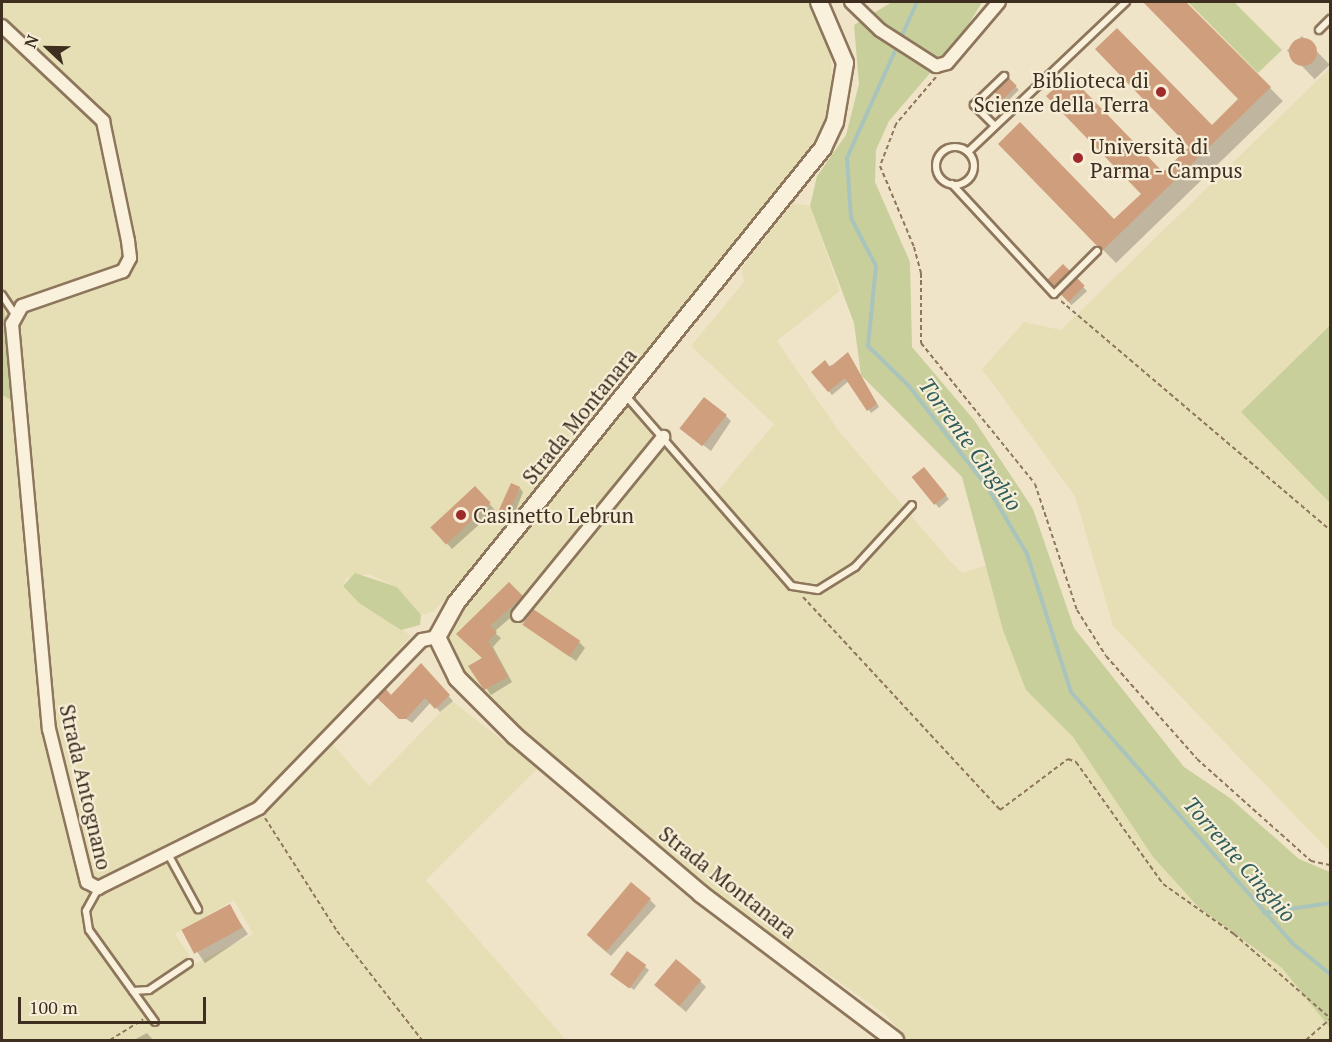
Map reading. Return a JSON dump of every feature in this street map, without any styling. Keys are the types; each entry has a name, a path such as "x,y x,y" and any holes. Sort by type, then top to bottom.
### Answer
{"main road":[{"name":"Strada Montanara","path":"819,2 845,63 835,122 823,148 456,603 437,637 458,678 515,736 701,894 895,1041"}],"street":[{"path":"851,2 880,30 923,61 947,63 999,2"},
{"path":"2,26 103,121 130,258 117,275 22,306 15,314"},
{"name":"Strada Antognano","path":"15,314 49,729 87,882 98,888 259,808 422,640 437,637"},
{"path":"518,615 663,437"}],"lane":[{"path":"968,152 1126,2"},
{"path":"1319,30 1330,20"},
{"path":"995,126 974,105 1004,76"},
{"path":"968,152 950,147 937,159 940,178 952,184 1054,294 1098,251"},
{"path":"952,184 972,174 968,152"},
{"path":"2,295 15,314"},
{"path":"626,395 792,586 818,590 855,567 912,505"},
{"path":"168,854 198,909"},
{"path":"98,888 86,910 88,930 156,1022"},
{"path":"133,991 149,990 189,963"}],"path":[{"path":"947,63 896,124 880,166 915,247 921,273 921,343 1035,484 1077,610 1106,656 1197,759 1311,861 1330,865"},
{"path":"1067,308 1330,530"},
{"path":"792,586 1000,810 1068,759 1076,762 1163,884 1233,934 1330,1019 1306,1041"},
{"path":"259,808 337,931 422,1041"},
{"path":"110,1041 150,1014"}],"shaded area":[{"path":"2,2 810,2 830,40 832,86 822,127 790,178 535,489 541,495 626,405 657,440 539,584 551,593 551,579 661,446 711,499 774,424 691,346 744,282 741,268 793,203 810,206 840,291 777,341 838,430 949,560 962,573 987,565 1026,690 1073,737 1153,857 1199,909 1282,968 1330,1028 1330,1040 907,1040 886,1015 718,896 523,733 463,674 445,630 466,575 433,612 421,615 397,587 368,574 346,578 343,586 411,636 322,732 369,786 452,701 538,768 426,880 566,1040 2,1040 2,395 14,401 2,303","holes":["234,900 253,934 195,964 175,934"]},
{"path":"1330,68 1330,324 1241,412 1330,503 1330,852 1113,626 1075,496 982,369 1024,322 1061,330"}],"green space":[{"path":"892,2 982,2 961,37 889,121 876,150 875,182 910,262 912,347 974,420 1033,509 1074,628 1184,767 1230,798 1299,859 1330,872 1330,1028 1282,968 1199,908 1153,857 1073,737 1026,690 1003,630 962,477 861,375 854,323 810,206 817,176 846,135 859,84 854,25"},
{"path":"1188,2 1234,2 1282,50 1258,73"},
{"path":"2,303 9,329 15,402 2,395"},
{"path":"1330,325 1330,503 1241,412"},
{"path":"355,573 397,587 421,615 420,625 401,630 359,603 343,586"}],"building":[{"path":"1143,2 1186,2 1271,87 1102,251 998,144 1020,122 1114,219 1141,194 1046,96 1069,75 1163,172 1189,147 1095,49 1117,28 1212,125 1238,99"},
{"path":"1303,38 1313,42 1317,52 1313,62 1303,66 1293,62 1289,52 1293,42"},
{"path":"1009,78 1017,86 1003,100 995,92"},
{"path":"1063,264 1070,271 1055,287 1047,280"},
{"path":"1077,278 1085,286 1069,302 1061,294"},
{"path":"848,352 877,404 867,411 845,378 828,392 811,372 825,360 830,367"},
{"path":"704,397 727,415 702,446 679,429"},
{"path":"924,467 947,495 934,505 912,477"},
{"path":"511,483 520,487 508,515 498,511"},
{"name":"Casinetto Lebrun","path":"475,486 491,503 446,544 430,528"},
{"path":"509,582 523,596 490,626 497,632 488,641 508,677 484,690 468,666 482,658 456,634"},
{"path":"533,609 580,641 570,657 522,625"},
{"path":"421,663 450,695 435,709 425,698 406,719 399,719 377,698 386,689 391,695"},
{"path":"631,882 651,899 607,952 587,935"},
{"path":"230,904 243,928 194,954 181,930"},
{"path":"627,951 646,965 629,989 610,974"},
{"path":"676,959 701,980 679,1006 654,985"}],"waterway":[{"name":"Torrente Cinghio","path":"917,2 847,158 851,218 876,266 868,346 909,386 988,488 1027,554 1071,692 1292,943 1330,974"},
{"path":"1264,913 1330,903"}],"place":[{"name":"Biblioteca di Scienze della Terra","path":"1161,92"},
{"name":"Università di Parma - Campus","path":"1078,158"},
{"name":"Casinetto Lebrun","path":"461,515"}]}
